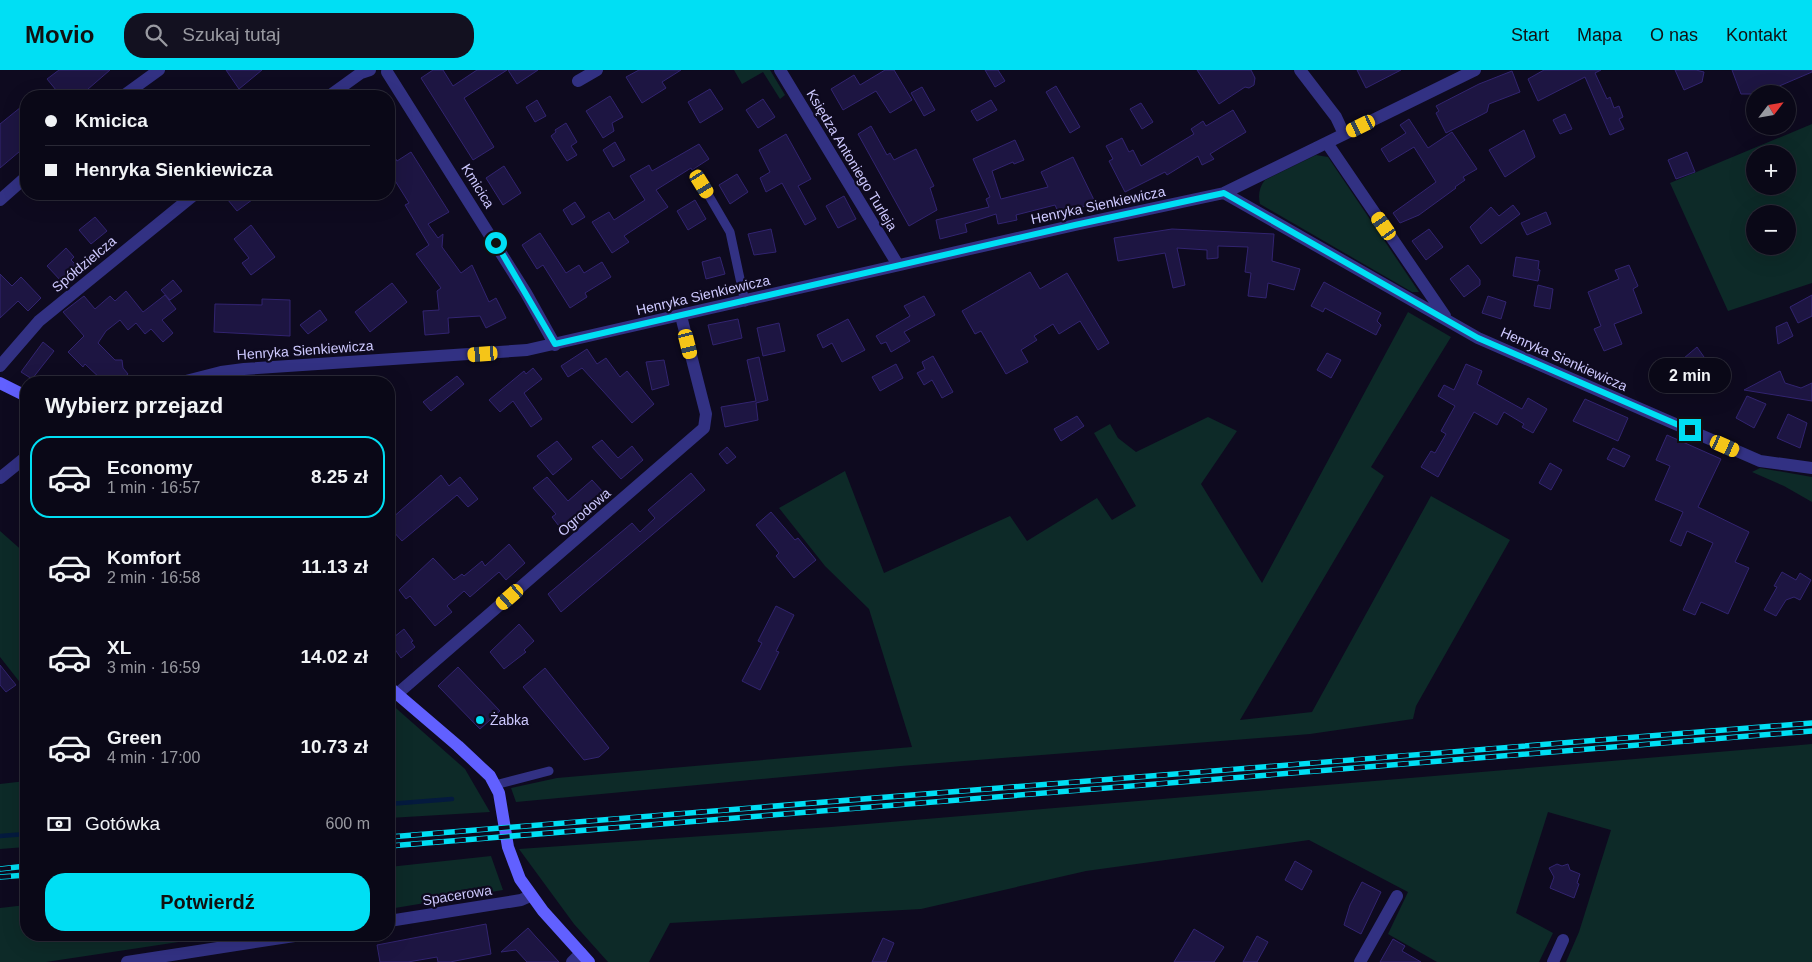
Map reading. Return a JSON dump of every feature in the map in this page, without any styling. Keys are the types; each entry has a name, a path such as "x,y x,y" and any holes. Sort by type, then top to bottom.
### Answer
{"street":[{"path":"131,90 159,70"},
{"path":"337,90 361,73 370,70"},
{"path":"578,81 597,70"},
{"name":"Księdza Antoniego Turleja","path":"780,70 898,265"},
{"path":"1300,70 1336,117 1344,134"},
{"path":"1327,143 1475,70"},
{"name":"Kmicica","path":"385,71 521,284 555,344"},
{"name":"Henryka Sienkiewicza","path":"205,376 244,368 502,353 555,344 745,302 898,265 1224,193 1327,143 1447,320"},
{"path":"0,200 20,182"},
{"name":"Henryka Sienkiewicza","path":"1224,193 1478,338 1760,461 1812,468"},
{"name":"Spółdzielcza","path":"0,366 39,322 188,200"},
{"name":"Ogrodowa","path":"395,689 704,428 706,414 681,316"},
{"path":"0,383 20,393"},
{"path":"0,478 20,462"},
{"path":"395,693 483,768 495,785 503,808 511,857 530,896 580,959"},
{"name":"Spacerowa","path":"395,920 521,900 530,896"},
{"path":"1360,962 1397,896"},
{"path":"1553,962 1563,940"},
{"path":"127,962 262,941"}],"lane":[{"path":"702,184 728,226 745,302"},
{"path":"495,785 549,771"}],"green space":[{"path":"734,70 770,70 785,95 780,99 763,72 742,84"},
{"path":"1812,124 1812,283 1728,311 1670,183 1746,151 1746,195 1796,195 1796,145 1761,145 1786,135 1796,135 1796,131"},
{"path":"1316,155 1328,157 1419,292 1412,292 1260,204 1261,186 1265,180"},
{"path":"1408,312 1451,337 1371,467 1384,476 1240,720 1312,712 1431,496 1510,540 1416,706 1413,719 1310,734 901,766 516,802 511,788 557,778 912,747 869,609 825,566 779,508 845,471 884,573 1010,516 1027,541 1097,498 1112,520 1136,506 1094,433 1110,424 1118,438 1136,452 1208,417 1237,431 1201,484 1262,583"},
{"path":"1760,468 1812,477 1812,502 1784,486 1752,472"},
{"path":"0,531 20,549 20,682 0,657"},
{"path":"395,707 465,769 490,812 395,818"},
{"path":"1812,744 1812,962 1566,962 1579,932 1611,830 1548,812 1516,913 1553,933 1539,962 1437,962 1388,934 1408,892 1309,840 1086,871 921,909 670,923 649,962 608,962 574,924 519,849 831,827"},
{"path":"20,782 20,847 0,849 0,784"},
{"path":"491,856 503,890 395,908 395,866"},
{"path":"20,906 20,941 185,941 46,962 0,962 0,908"}],"building":[{"path":"59,70 110,70 87,90 56,90 47,79"},
{"path":"226,70 262,70 239,89"},
{"path":"433,70 443,70 453,86 477,70 507,70 464,98 494,147 473,160 421,78"},
{"path":"508,70 538,70 517,84"},
{"path":"639,70 681,70 662,82 666,88 642,103 626,77"},
{"path":"885,70 894,70 912,100 890,113 876,91 843,110 831,89 854,75 860,85"},
{"path":"985,70 998,70 1005,81 995,87"},
{"path":"1197,70 1251,70 1255,78 1254,85 1249,88 1245,87 1219,104"},
{"path":"1357,70 1401,70 1366,88"},
{"path":"1544,70 1601,70 1595,73 1607,99 1610,97 1614,108 1619,106 1623,117 1619,119 1624,129 1610,135 1585,77 1538,101 1528,79"},
{"path":"1675,70 1704,72 1702,82 1684,90"},
{"path":"1732,70 1812,70 1812,72 1782,85 1746,85 1746,94 1741,94"},
{"path":"1512,71 1520,92 1489,104 1487,112 1446,133 1436,113 1439,111 1436,106 1479,84"},
{"path":"1056,86 1080,127 1070,133 1046,92"},
{"path":"922,87 935,110 924,116 911,93"},
{"path":"710,89 723,109 700,123 688,102"},
{"path":"610,96 623,117 612,123 614,131 603,138 586,111"},
{"path":"763,99 775,117 758,128 746,110"},
{"path":"537,100 546,116 535,122 526,107"},
{"path":"991,100 997,110 977,121 971,111"},
{"path":"1141,103 1153,122 1142,129 1130,109"},
{"path":"20,108 20,151 0,168 0,124"},
{"path":"1233,110 1246,132 1210,154 1214,159 1202,165 1198,156 1167,175 1165,172 1125,192 1109,161 1113,159 1106,146 1122,138 1129,152 1133,150 1141,166 1194,134 1191,129 1203,121 1206,126"},
{"path":"1565,114 1572,129 1560,134 1553,120"},
{"path":"1409,119 1428,148 1452,132 1477,169 1463,177 1465,180 1456,188 1419,215 1400,223 1393,213 1436,182 1414,147 1389,162 1381,149 1406,133 1400,125"},
{"path":"566,123 577,142 571,146 577,155 567,161 551,136 556,132 555,130"},
{"path":"871,126 887,155 890,153 894,160 916,149 934,186 930,188 937,210 909,226 858,134"},
{"path":"1524,130 1535,157 1505,177 1489,150"},
{"path":"786,134 811,179 798,186 816,219 805,225 782,183 766,192 760,178 770,172 759,150"},
{"path":"1015,140 1024,160 1014,164 1013,162 992,171 1001,199 1048,187 1041,172 1073,157 1095,202 1060,216 1055,205 1016,215 1017,220 998,224 996,214 965,224 967,232 940,239 936,220 989,207 986,199 990,197 973,159"},
{"path":"615,142 625,160 613,167 603,150"},
{"path":"699,144 709,159 656,190 668,207 624,236 629,242 612,253 592,222 609,212 614,220 645,200 630,176 649,165 652,171"},
{"path":"411,152 449,212 428,224 438,238 443,234 442,247 461,273 472,265 489,302 496,298 506,318 486,328 480,316 448,318 449,333 425,335 423,311 439,310 437,291 441,288 416,254 429,245 405,205 409,203 395,181 395,158 397,161"},
{"path":"1687,152 1695,172 1676,179 1668,160"},
{"path":"504,166 521,193 503,205 486,178"},
{"path":"737,174 748,192 730,204 719,185"},
{"path":"844,196 856,219 838,228 826,206"},
{"path":"228,200 252,200 237,211"},
{"path":"695,200 706,219 688,230 677,211"},
{"path":"575,202 585,217 572,225 563,210"},
{"path":"1513,205 1520,214 1481,244 1470,227 1491,207 1499,216"},
{"path":"1546,212 1551,224 1527,235 1521,223"},
{"path":"95,217 107,231 91,244 79,230"},
{"path":"251,225 275,257 251,275 242,263 249,258 234,239"},
{"path":"771,229 776,252 754,255 748,234"},
{"path":"1172,229 1274,234 1272,261 1300,269 1294,290 1268,283 1266,298 1248,296 1251,273 1245,272 1248,247 1218,246 1218,258 1207,259 1207,250 1177,248 1185,285 1173,288 1165,253 1118,261 1114,238"},
{"path":"1429,229 1443,247 1426,260 1412,241"},
{"path":"540,233 566,273 579,265 584,273 602,262 611,277 585,293 587,297 570,308 543,265 537,269 522,245"},
{"path":"66,248 74,257 71,260 78,267 62,282 47,266"},
{"path":"720,257 725,274 706,279 702,262"},
{"path":"1516,257 1539,261 1538,281 1513,276"},
{"path":"1468,265 1480,280 1480,285 1464,297 1450,279"},
{"path":"1629,265 1638,286 1633,289 1642,313 1614,324 1622,344 1604,351 1594,329 1601,326 1588,292 1619,279 1615,270"},
{"path":"1030,272 1040,289 1067,273 1109,343 1098,350 1080,321 1059,334 1053,324 1034,336 1037,340 1021,350 1028,362 1006,374 981,331 975,334 962,311"},
{"path":"0,274 12,286 21,277 41,298 28,311 18,301 0,318"},
{"path":"173,280 182,291 170,300 161,290"},
{"path":"1324,282 1381,313 1377,321 1381,325 1376,335 1325,308 1323,312 1311,306"},
{"path":"392,283 407,302 370,332 355,312"},
{"path":"1538,285 1553,289 1550,309 1534,306"},
{"path":"126,291 143,312 165,295 176,309 162,320 173,333 163,342 151,329 145,334 136,323 128,330 120,320 106,331 98,343 115,360 122,360 123,368 128,374 126,376 98,376 85,364 83,367 68,352 84,336 63,312 84,296 95,309 110,296 115,301"},
{"path":"1812,295 1812,316 1798,323 1790,307"},
{"path":"924,296 935,315 904,332 910,341 891,352 886,342 881,344 876,336 910,316 904,306"},
{"path":"1488,296 1506,302 1501,319 1482,313"},
{"path":"262,299 290,300 290,336 214,332 215,304 262,305"},
{"path":"320,310 327,320 308,334 300,325"},
{"path":"738,319 742,338 713,345 708,325"},
{"path":"848,319 865,350 842,362 832,343 823,348 817,335"},
{"path":"1787,322 1793,336 1778,344 1776,327"},
{"path":"779,323 785,351 763,356 757,328"},
{"path":"43,342 54,351 34,376 27,376 21,372"},
{"path":"1697,347 1704,357 1678,379 1670,370"},
{"path":"587,349 597,364 606,358 620,377 627,371 654,404 632,423 582,368 568,377 561,366"},
{"path":"1327,353 1341,360 1331,378 1317,370"},
{"path":"933,356 953,392 942,398 932,380 924,385 917,373 925,369 922,362"},
{"path":"759,357 768,400 756,403 758,420 725,427 721,407 756,401 747,360"},
{"path":"664,360 669,385 652,390 646,362"},
{"path":"896,364 903,378 880,391 872,377"},
{"path":"1466,364 1482,371 1477,384 1522,409 1528,398 1547,409 1533,433 1522,427 1524,424 1504,412 1497,425 1474,412 1438,477 1421,467 1431,451 1435,453 1446,434 1441,431 1455,406 1438,396 1444,385 1454,390"},
{"path":"533,368 542,379 524,393 542,419 531,427 513,401 500,412 489,400 524,371 526,374"},
{"path":"1780,371 1785,383 1801,388 1812,383 1812,401 1744,390"},
{"path":"457,376 464,384 431,411 423,402"},
{"path":"1747,396 1766,404 1754,428 1736,418"},
{"path":"1585,399 1628,418 1618,441 1573,421"},
{"path":"1788,414 1807,423 1800,448 1777,438"},
{"path":"1077,416 1084,426 1061,441 1054,429"},
{"path":"1667,435 1721,459 1698,507 1749,532 1735,562 1749,568 1728,614 1701,602 1695,615 1683,610 1713,543 1687,531 1681,546 1670,541 1683,512 1655,500 1670,466 1656,460"},
{"path":"602,440 618,458 632,446 643,460 621,479 592,447"},
{"path":"557,441 572,459 553,475 537,456"},
{"path":"727,447 736,457 727,464 719,454"},
{"path":"1613,448 1630,456 1624,467 1607,459"},
{"path":"1550,463 1562,470 1551,490 1539,483"},
{"path":"691,473 705,490 561,612 548,594 632,523 640,532 655,518 648,510"},
{"path":"441,475 449,486 460,477 478,499 468,507 457,495 402,541 395,533 395,515"},
{"path":"547,477 568,501 592,480 604,493 562,530 552,517 556,514 533,488"},
{"path":"771,512 795,540 798,538 816,560 794,578 776,556 779,553 756,525"},
{"path":"509,544 525,563 506,580 499,572 470,597 464,591 447,606 452,612 435,626 410,596 406,599 399,590 433,558 454,580 462,574 464,576 482,561 485,566"},
{"path":"1782,572 1796,580 1800,573 1811,580 1800,600 1794,597 1786,600 1776,616 1764,610 1777,587 1774,586"},
{"path":"776,606 794,615 776,651 779,652 760,690 742,681 762,643 758,641"},
{"path":"519,624 534,641 524,650 526,652 504,669 490,652"},
{"path":"404,629 415,647 401,658 395,650 395,636"},
{"path":"0,665 16,685 6,692 0,685"},
{"path":"458,667 500,711 480,729 438,686"},
{"path":"545,668 609,748 599,757 584,760 523,687"},
{"path":"1295,861 1312,871 1302,890 1285,880"},
{"path":"1557,864 1562,866 1568,864 1570,870 1580,874 1574,898 1550,888 1554,877 1549,868"},
{"path":"1362,882 1381,892 1361,934 1344,925 1350,905"},
{"path":"486,924 491,954 450,962 438,962 437,957 408,962 380,962 377,945"},
{"path":"528,928 559,962 527,962 516,950 501,952"},
{"path":"1194,929 1224,947 1214,962 1174,962"},
{"path":"1257,936 1268,942 1257,962 1243,962"},
{"path":"883,938 894,943 886,962 872,962"},
{"path":"1393,939 1405,946 1402,951 1421,962 1380,962"}],"waterway":[{"path":"395,804 452,799"},
{"path":"0,836 20,834"}],"railway":[{"path":"395,837 1812,723"},
{"path":"395,846 1812,731"},
{"path":"0,869 20,867"},
{"path":"0,877 20,875"}],"place":[{"name":"Żabka","path":"480,720"}],"route":[{"path":"496,243 530,298 555,344 1075,225 1224,193 1478,338 1690,430"}]}
